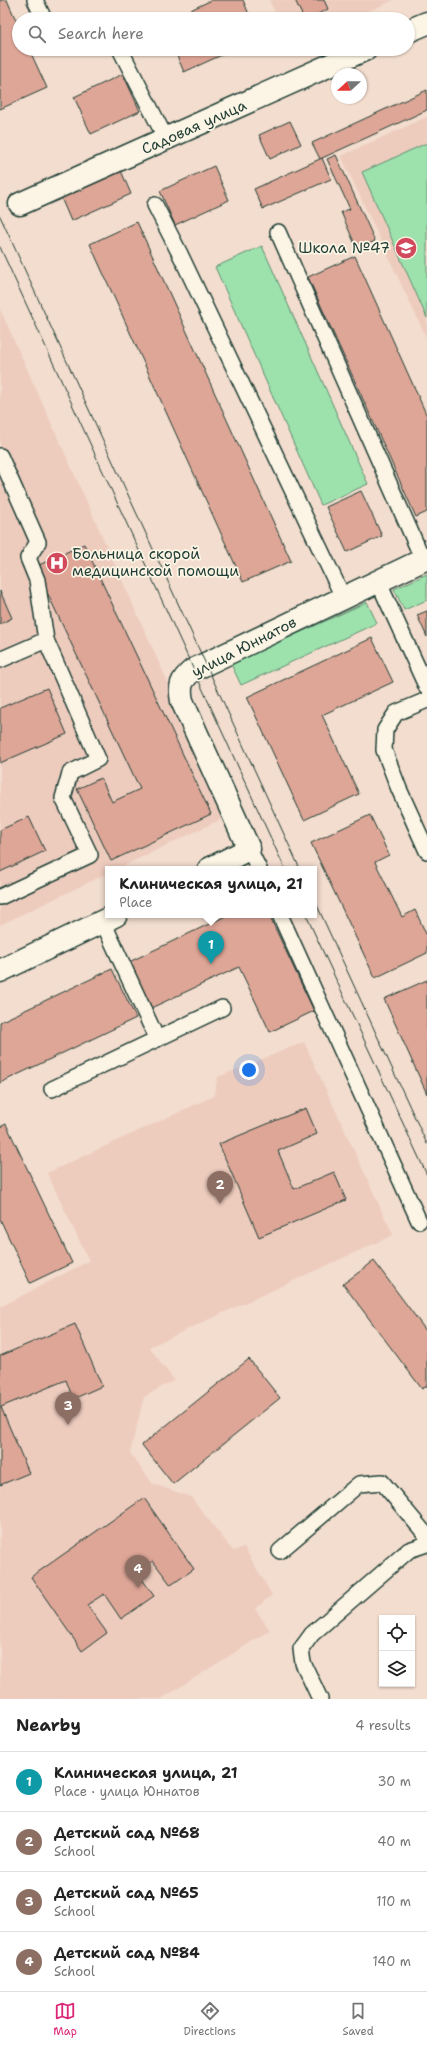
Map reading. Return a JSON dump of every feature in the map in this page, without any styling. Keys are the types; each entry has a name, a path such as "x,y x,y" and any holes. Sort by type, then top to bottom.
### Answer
{"street":[{"path":"415,28 427,23"},
{"name":"Садовая улица","path":"20,204 350,56"},
{"name":"улица Юннатов","path":"249,849 182,701 180,687 182,680 193,670 425,559"},
{"path":"214,866 249,849"},
{"path":"0,971 110,918"}],"lane":[{"path":"35,0 41,12"},
{"path":"124,56 166,139"},
{"path":"154,206 184,262 343,597"},
{"path":"278,232 425,559"},
{"path":"0,456 38,542 28,558 37,580 46,640 98,759 70,773 62,798 90,855 0,897"},
{"path":"378,581 427,688"},
{"path":"0,660 46,640"},
{"path":"427,700 396,713 385,730 384,750 399,789 427,851"},
{"path":"249,849 258,866"},
{"path":"110,918 156,1039"},
{"path":"281,918 419,1221"},
{"path":"52,1089 222,1008"},
{"path":"280,1551 359,1484 382,1482 427,1536"},
{"path":"320,1699 303,1663 301,1649 312,1634 409,1550 427,1544"}],"shaded area":[{"path":"269,0 394,0 367,12 275,12"},
{"name":"Школа №47","path":"427,117 427,339 341,156"},
{"name":"Больница скорой медицинской помощи","path":"0,309 228,816 123,866 105,866 105,874 0,925"},
{"path":"304,1042 393,1235 149,1347 174,1380 144,1397 130,1453 153,1484 191,1497 233,1551 244,1547 272,1595 255,1609 270,1630 161,1699 0,1699 0,1307 89,1261 47,1173 214,1096 218,1077"}],"green space":[{"path":"427,143 427,318 362,172"},
{"path":"262,246 368,484 321,505 215,267"},
{"path":"427,574 427,600 404,610 394,589"},
{"path":"367,602 377,623 241,685 231,664"}],"building":[{"path":"0,0 7,0 12,12 12,56 32,56 47,88 0,109"},
{"path":"212,0 243,0 248,12 186,12"},
{"path":"295,0 324,0 328,9 322,12 301,12"},
{"path":"177,56 219,56 184,72"},
{"path":"123,74 140,111 91,134 74,97"},
{"path":"427,90 427,110 320,159 312,143"},
{"path":"290,121 301,144 270,159 259,135"},
{"path":"336,155 375,241 357,249 341,212 350,209 327,159"},
{"path":"322,158 331,179 263,209 254,189"},
{"path":"119,166 131,194 71,221 59,193"},
{"path":"214,166 229,200 175,225 160,191"},
{"path":"137,222 291,561 243,582 90,244"},
{"path":"355,256 427,416 427,512 416,517 308,277"},
{"path":"361,491 382,536 347,552 326,507"},
{"path":"84,544 211,814 111,861 77,789 101,778 112,802 140,789 35,567"},
{"path":"0,591 12,618 0,624"},
{"path":"427,611 427,637 417,615"},
{"path":"372,638 393,682 322,715 359,794 304,820 247,697"},
{"path":"47,688 67,734 0,763 0,708"},
{"path":"370,815 389,855 375,862 402,917 415,910 427,936 427,953 375,978 311,843"},
{"path":"29,817 45,851 0,872 0,830"},
{"path":"222,918 270,918 314,1011 270,1032 239,967 151,1008 129,962"},
{"path":"112,969 136,1018 0,1083 0,1022"},
{"path":"427,980 427,1094 384,999"},
{"path":"306,1108 317,1134 278,1151 294,1189 334,1172 346,1200 259,1237 219,1144"},
{"path":"6,1124 72,1263 30,1283 0,1219 0,1127"},
{"path":"374,1261 427,1332 427,1386 422,1389 343,1284"},
{"path":"75,1324 102,1386 73,1399 66,1380 1,1407 29,1473 0,1485 0,1356"},
{"path":"249,1359 280,1398 173,1484 142,1445"},
{"path":"144,1498 194,1569 171,1585 153,1561 137,1572 154,1596 121,1619 104,1594 87,1605 107,1633 82,1651 31,1577"}],"tram line":[{"path":"0,216 299,866"},
{"path":"0,247 284,866"},
{"path":"317,906 427,1144"},
{"path":"307,918 427,1175"}],"place":[{"name":"Школа №47","path":"406,248"},
{"name":"Больница скорой медицинской помощи","path":"57,563"},
{"name":"Клиническая улица, 21","path":"211,964"},
{"name":"Детский сад №68","path":"220,1204"},
{"name":"Детский сад №65","path":"68,1425"},
{"name":"Детский сад №84","path":"138,1588"}]}
